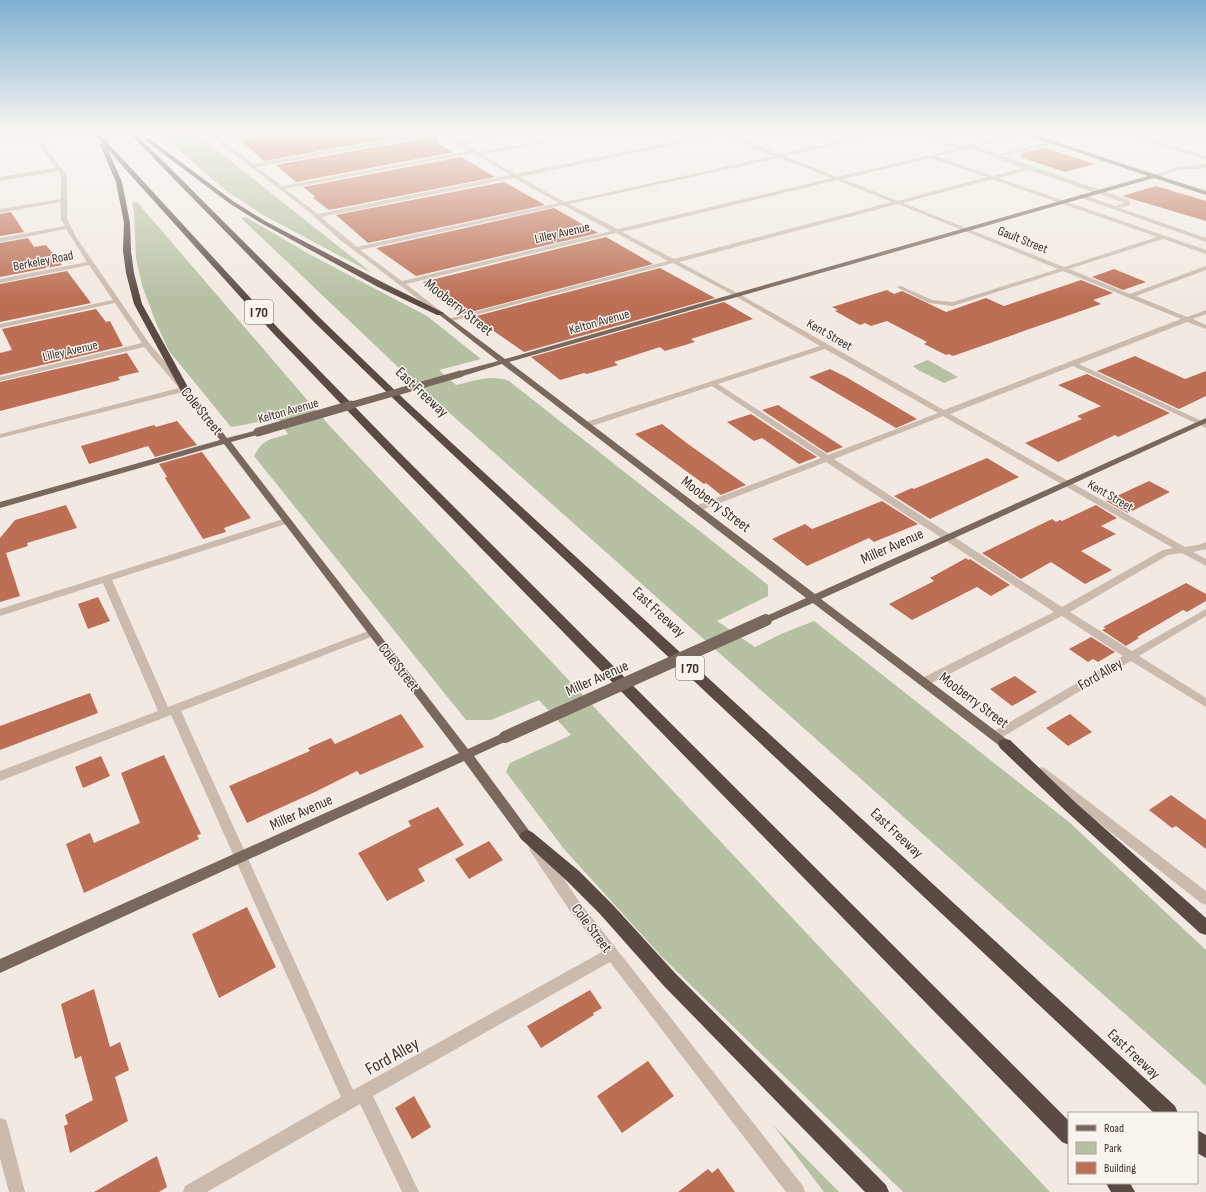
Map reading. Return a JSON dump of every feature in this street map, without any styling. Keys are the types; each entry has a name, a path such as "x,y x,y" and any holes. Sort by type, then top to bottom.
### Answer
{"highway":[{"path":"120,188 127,223 127,251 130,273 138,304 184,389"},
{"name":"I 70","path":"146,188 275,330 394,453 1068,1134"},
{"name":"East Freeway","path":"186,188 318,321 404,403 1167,1112"},
{"path":"212,188 263,222 381,285 440,313"},
{"path":"1000,740 1071,807 1206,928"},
{"path":"527,836 573,876 606,909 669,979 879,1192"},
{"path":"1198,1141 1206,1148"},
{"path":"1117,1184 1125,1192"}],"main road":[{"name":"Kelton Avenue","path":"0,506 1113,188"},
{"path":"1192,188 1206,192"},
{"name":"Mooberry Street","path":"440,313 1000,740"},
{"name":"Cole Street","path":"184,389 227,441 286,521 466,754 527,836"},
{"name":"Miller Avenue","path":"0,966 466,754 1204,423"}],"street":[{"name":"Cole Street","path":"65,188 63,200 64,219 73,238 146,344 184,389"},
{"name":"Mooberry Street","path":"281,188 356,249 440,313"},
{"path":"317,216 458,188"},
{"name":"Kent Street","path":"537,188 737,295 1206,563"},
{"path":"356,249 635,188"},
{"name":"Lilley Avenue","path":"401,283 800,188"},
{"name":"Gault Street","path":"859,188 966,229 1206,327"},
{"path":"450,320 955,188"},
{"path":"1021,188 1206,252"},
{"path":"1090,188 1126,200 1128,204 1114,208"},
{"path":"1081,196 1206,240"},
{"path":"0,210 63,200"},
{"path":"0,240 68,227"},
{"path":"899,287 931,302 953,304 1163,237"},
{"name":"Berkeley Road","path":"0,281 91,263"},
{"path":"1129,296 1206,268"},
{"path":"0,326 116,301"},
{"path":"696,509 1206,312"},
{"name":"Lilley Avenue","path":"0,379 146,344"},
{"path":"586,425 826,346"},
{"path":"1072,363 1204,423"},
{"path":"712,383 1062,612 1206,702"},
{"path":"0,436 184,389"},
{"path":"0,613 286,521"},
{"path":"924,682 1062,612 1166,552 1200,548 1206,545"},
{"path":"106,579 357,1097 412,1192"},
{"name":"Ford Alley","path":"1000,740 1132,656 1206,612"},
{"path":"0,776 372,633"},
{"name":"Mooberry Street","path":"1000,740 1206,899"},
{"name":"Cole Street","path":"527,836 573,904 797,1192"},
{"name":"Ford Alley","path":"191,1192 304,1125 357,1097 612,954"},
{"path":"0,1126 17,1192"}],"green space":[{"path":"222,188 264,188 372,273 265,216"},
{"path":"137,202 327,423 1050,1192 903,1192 662,957 564,849 506,772 510,763 571,735 539,700 491,720 466,720 254,456 257,450 268,440 288,434 279,420 261,421 231,427 169,351 156,323 142,285 136,259 134,212 132,203"},
{"path":"246,217 309,254 427,316 481,359 439,370 456,385 489,378 509,381 768,585 768,596 717,621 755,647 781,634 814,621 1069,822 1206,950 1206,1086 399,368 241,218"},
{"path":"928,360 958,377 944,383 913,366"},
{"path":"773,1125 839,1192 824,1192"}],"building":[{"path":"304,188 442,188 329,210 313,198 316,197"},
{"path":"475,188 514,188 545,205 368,243 336,215"},
{"path":"1150,188 1161,188 1206,201 1206,221 1122,196"},
{"path":"554,208 598,233 416,276 376,248"},
{"path":"11,212 24,232 0,236 0,214"},
{"path":"606,237 653,264 463,314 423,282"},
{"path":"28,238 34,247 46,245 62,265 0,277 0,243"},
{"path":"660,268 715,298 524,352 482,323 477,325 469,318"},
{"path":"1114,269 1146,282 1123,290 1092,277"},
{"path":"67,271 91,303 0,322 0,284"},
{"path":"1081,280 1113,293 1093,300 1101,304 953,356 949,354 946,355 924,344 927,342 887,321 871,326 865,323 860,325 835,311 838,310 832,307 887,290 894,294 902,291 946,312 986,298 1004,306"},
{"path":"724,302 753,319 691,339 695,342 665,351 660,347 614,362 618,365 560,380 531,357"},
{"path":"96,309 106,322 110,321 123,346 0,375 0,353 12,350 2,329"},
{"path":"127,353 139,372 118,377 120,380 0,411 0,382"},
{"path":"1135,356 1185,379 1206,371 1206,396 1179,409 1097,371"},
{"path":"830,369 917,419 896,428 809,377"},
{"path":"1087,374 1170,413 1118,437 1115,435 1058,462 1025,443 1082,419 1077,416 1101,406 1058,385"},
{"path":"778,405 843,447 827,453 762,410"},
{"path":"751,414 817,457 799,464 762,438 754,441 727,422"},
{"path":"177,421 197,445 155,457 148,446 89,464 81,446 154,425 156,427"},
{"path":"662,424 746,485 721,495 635,434"},
{"path":"202,452 251,518 224,528 226,532 203,539 165,478 167,477 159,464"},
{"path":"987,458 1019,477 930,519 894,496 912,488 914,489"},
{"path":"1149,481 1170,492 1128,513 1106,501"},
{"path":"882,501 918,524 874,542 869,538 807,566 772,539 805,524 812,529"},
{"path":"66,505 77,528 27,543 28,546 6,553 20,596 0,602 0,538 15,520"},
{"path":"1096,505 1117,518 1101,526 1116,534 1081,551 1112,570 1085,584 1051,562 1021,579 982,553 1052,519 1056,522 1060,520 1062,521"},
{"path":"966,558 968,560 970,559 1010,585 991,596 977,587 912,620 889,604 934,581 930,578"},
{"path":"1186,583 1206,594 1206,601 1187,612 1183,610 1137,637 1139,638 1126,646 1102,630 1106,628 1103,627"},
{"path":"98,597 110,621 88,629 78,604"},
{"path":"1091,637 1115,652 1098,662 1093,659 1088,662 1069,649"},
{"path":"1015,676 1037,692 1012,706 990,689"},
{"path":"90,693 98,713 0,750 0,726"},
{"path":"401,714 424,747 360,775 357,771 247,823 229,786 310,751 308,748 331,738 335,744"},
{"path":"1070,714 1092,732 1068,746 1046,728"},
{"path":"164,755 201,834 197,835 199,839 84,893 66,844 90,833 94,843 140,823 121,773"},
{"path":"101,756 110,776 83,788 75,767"},
{"path":"1171,795 1206,820 1206,849 1176,826 1172,828 1149,810"},
{"path":"438,807 464,845 418,869 425,881 387,901 358,853 411,826 408,821"},
{"path":"489,841 503,860 469,879 455,859"},
{"path":"247,907 276,967 219,998 192,934"},
{"path":"94,989 110,1047 120,1042 129,1070 115,1077 128,1121 70,1153 64,1126 68,1124 65,1115 93,1100 81,1056 75,1059 61,1004"},
{"path":"590,990 602,1008 593,1013 594,1015 541,1048 527,1026"},
{"path":"648,1061 674,1096 622,1133 597,1096"},
{"path":"414,1096 431,1127 412,1139 395,1108"},
{"path":"157,1156 167,1187 159,1192 94,1192"},
{"path":"718,1168 735,1192 678,1192 708,1169 712,1173"}]}
